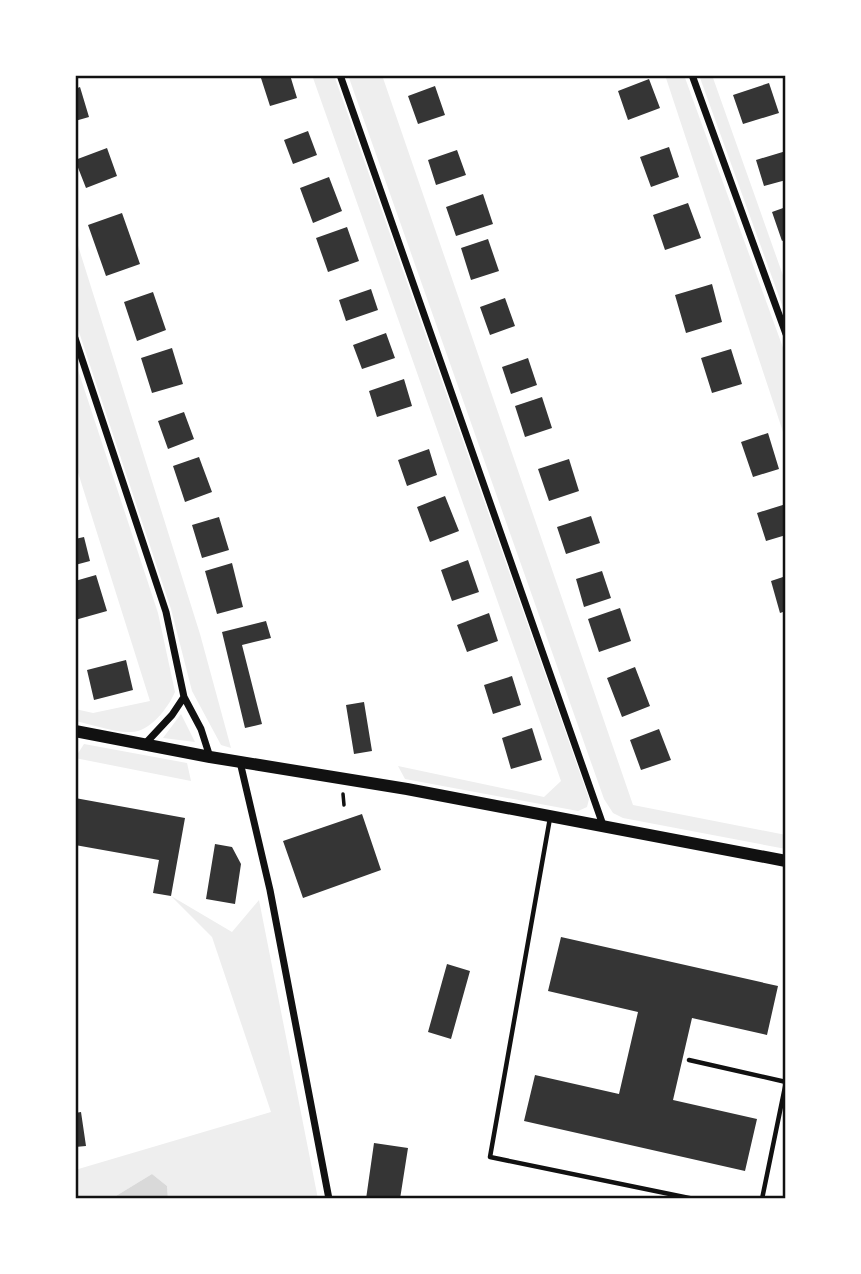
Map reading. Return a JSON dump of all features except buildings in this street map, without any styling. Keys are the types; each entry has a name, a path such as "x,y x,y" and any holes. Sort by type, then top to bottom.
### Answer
{"main road":[{"path":"75,731 210,757 407,789 786,861"}],"street":[{"path":"340,75 603,825"},
{"path":"692,75 786,334"},
{"path":"75,338 166,612 184,697 201,729 210,757"},
{"path":"144,745 172,715 184,697"},
{"path":"240,762 270,890 329,1199"}],"lane":[{"path":"551,817 490,1157 694,1199"},
{"path":"689,1060 786,1082 762,1199"}],"shaded area":[{"path":"312,75 334,75 589,799 587,807 578,811 405,779 398,766 544,797 561,781"},
{"path":"348,75 382,75 633,805 786,835 786,849 623,818 613,813 604,799"},
{"path":"665,75 684,75 786,356 786,441"},
{"path":"699,75 712,75 786,284 786,316"},
{"path":"75,236 200,634 231,748 221,745 192,691 171,609 75,320"},
{"path":"75,361 158,613 175,692 158,718 138,731 118,731 75,721 75,709 93,713 150,701 75,463"},
{"path":"181,714 195,742 163,738"},
{"path":"84,744 187,763 191,781 75,758"},
{"path":"171,896 232,932 259,900 318,1199 168,1199 167,1186 152,1174 111,1199 75,1199 75,1170 271,1112 212,937"},
{"path":"152,1174 167,1186 168,1199 111,1199"}]}
